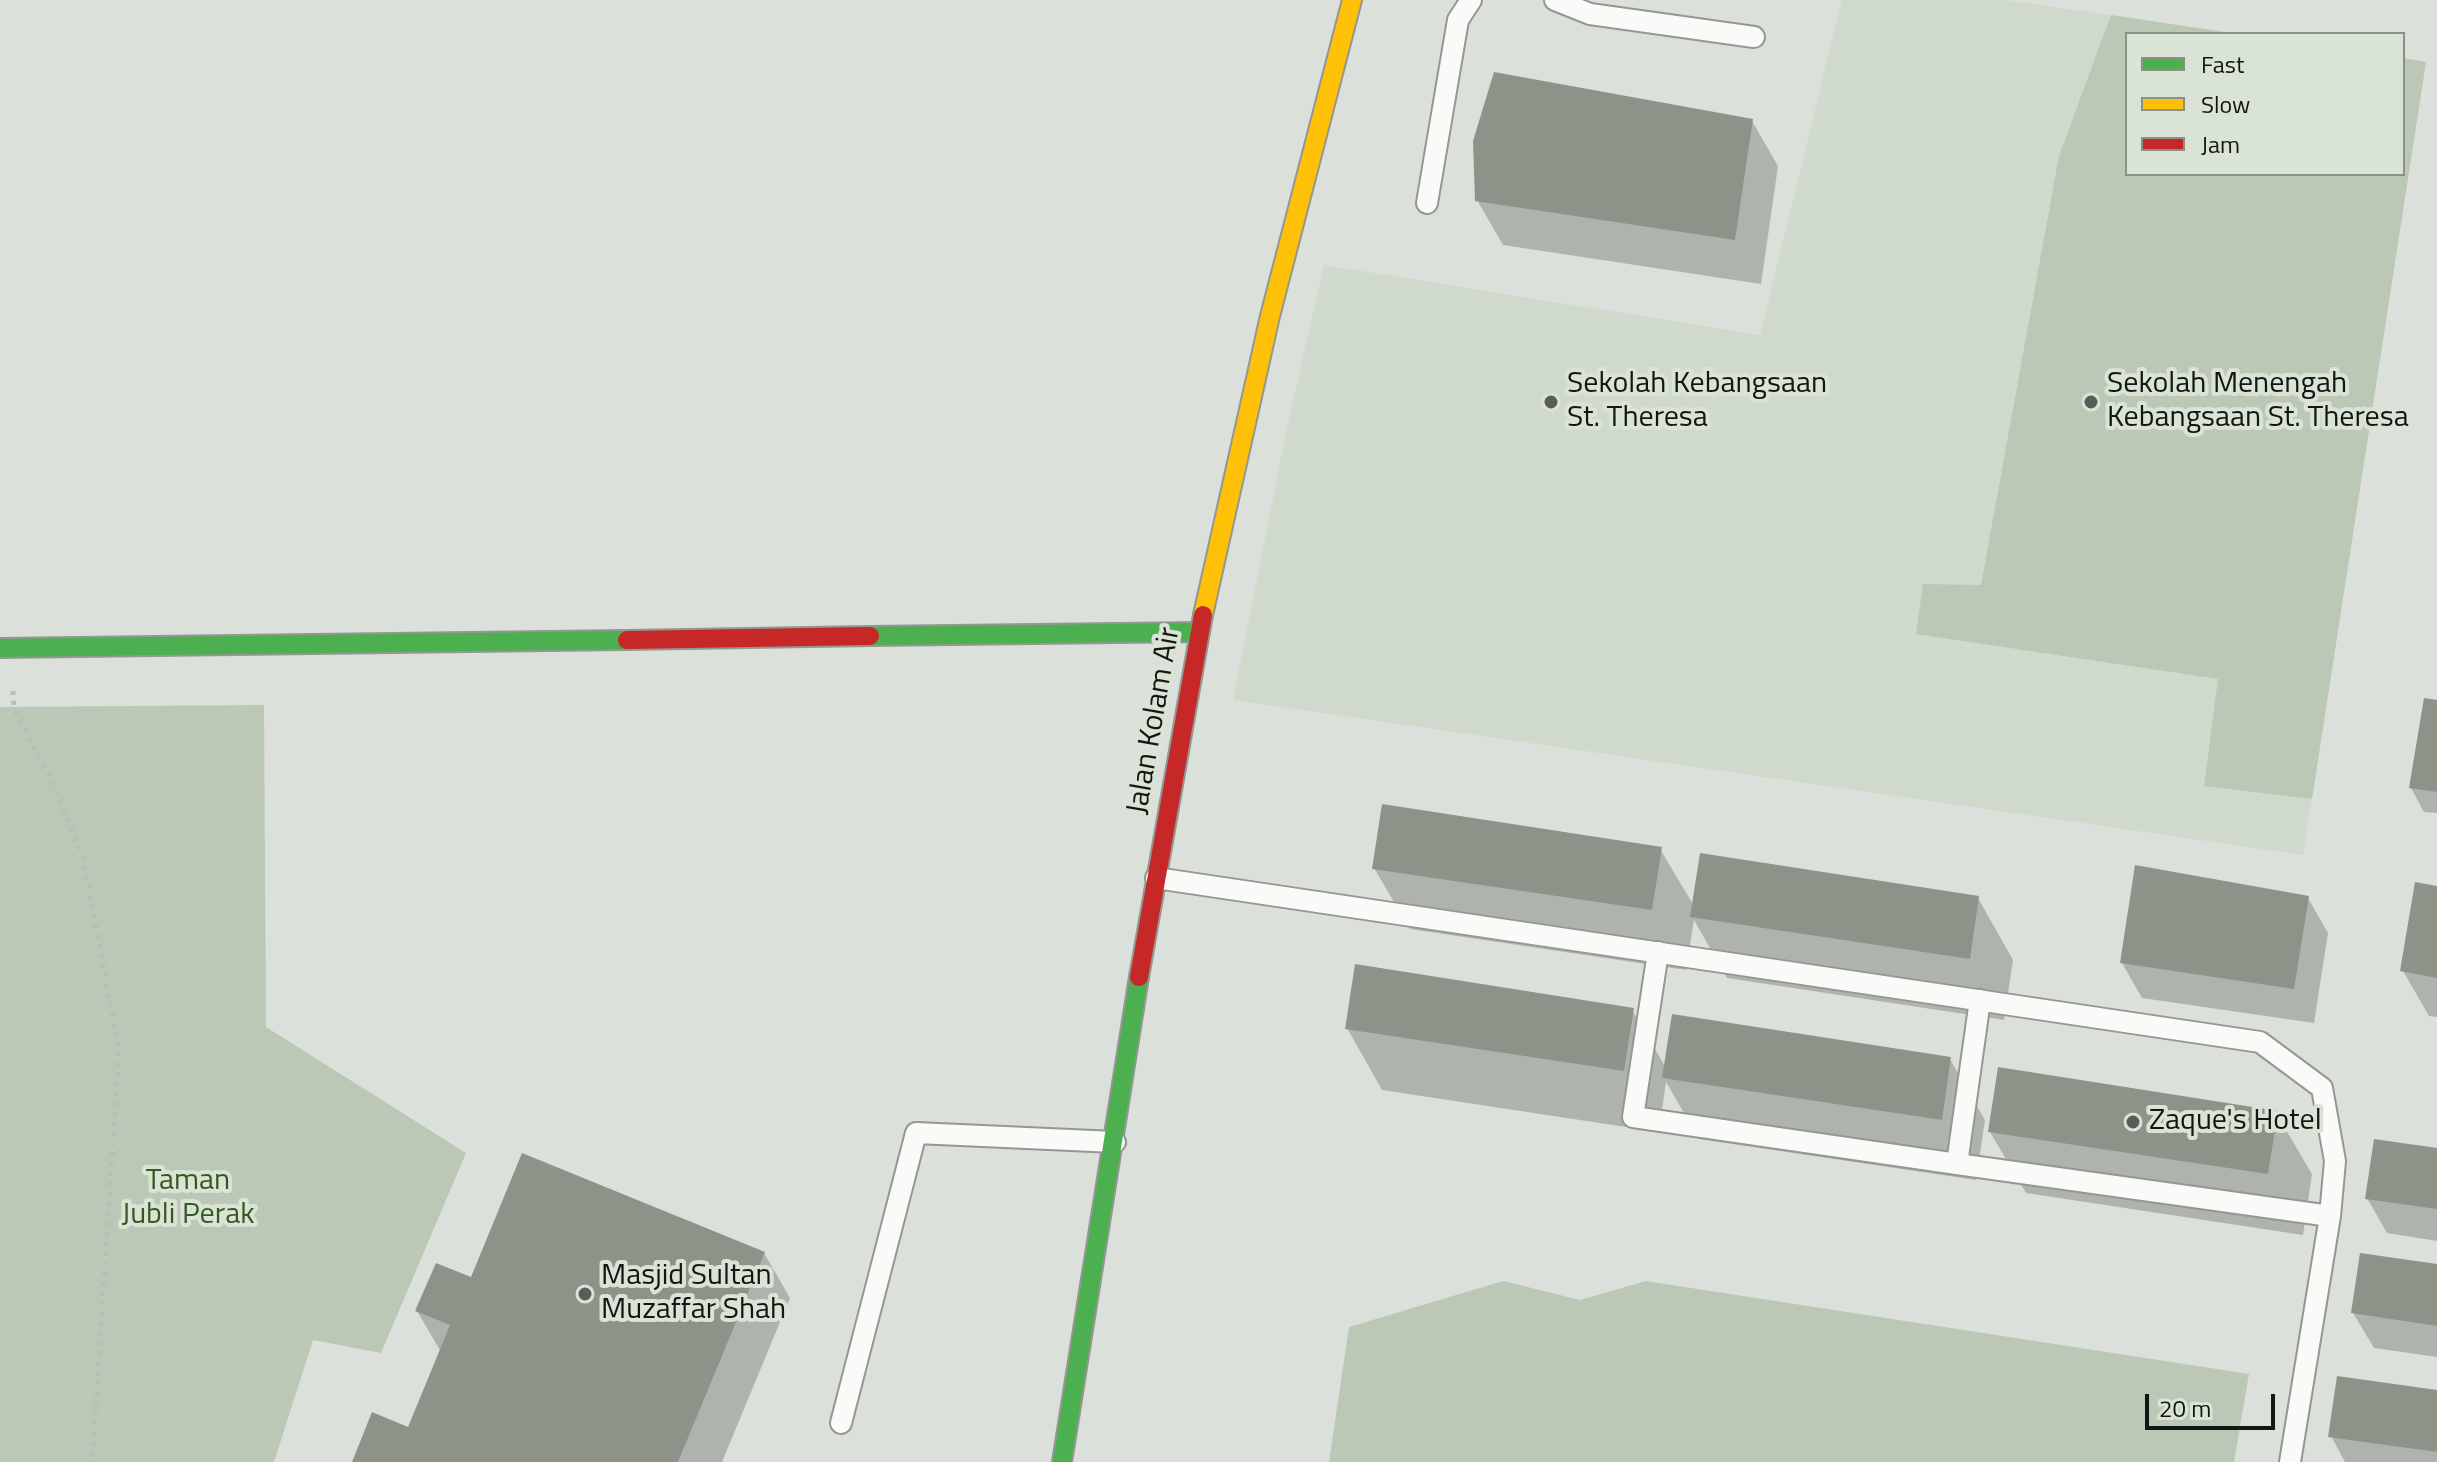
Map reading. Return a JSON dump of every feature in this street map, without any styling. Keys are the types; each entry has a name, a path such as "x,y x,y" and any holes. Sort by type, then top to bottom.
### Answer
{"main road":[{"name":"Jalan Kolam Air","path":"1062,1462 1199,632 1257,361 1352,0"},
{"path":"5,648 1199,632"}],"lane":[{"path":"1427,203 1458,20 1471,0"},
{"path":"1555,0 1590,14 1754,37"},
{"path":"1156,878 2260,1042 2322,1088 2335,1161 2330,1216 2290,1462"},
{"path":"1658,952 1633,1117 2330,1216"},
{"path":"1957,1164 1980,1000"},
{"path":"841,1423 916,1133 1115,1142"}],"path":[{"path":"5,648 14,709 53,784 83,857 119,1051 92,1462"}],"shaded area":[{"name":"Sekolah Menengah Kebangsaan St. Theresa","path":"1842,0 2007,0 2224,32 2125,32 2125,176 2405,176 2405,58 2426,62 2303,855 1233,700 1285,437 1324,265 1760,335"}],"green space":[{"path":"2111,15 2225,32 2125,32 2125,176 2405,176 2405,58 2426,62 2312,799 2204,786 2218,679 1916,634 1923,584 1981,585 2059,156"},
{"name":"Taman Jubli Perak","path":"264,705 266,1027 466,1153 381,1353 313,1340 274,1462 0,1462 0,707"},
{"path":"1503,1281 1580,1300 1646,1281 2249,1374 2234,1462 1329,1462 1349,1327"}],"building":[{"path":"1494,72 1753,119 1735,240 1475,201 1473,141"},
{"path":"2424,698 2437,700 2437,792 2409,788"},
{"path":"1382,804 1662,847 1652,910 1372,869"},
{"path":"1700,853 1979,896 1970,959 1690,917"},
{"path":"2135,865 2309,896 2294,989 2120,963"},
{"path":"2415,882 2437,886 2437,978 2400,971"},
{"path":"1355,964 1634,1008 1624,1071 1345,1029"},
{"path":"1672,1014 1951,1057 1942,1120 1662,1078"},
{"name":"Zaque's Hotel","path":"1998,1067 2278,1111 2268,1174 1988,1132"},
{"path":"2374,1139 2437,1148 2437,1209 2365,1199"},
{"name":"Masjid Sultan Muzaffar Shah","path":"522,1153 765,1252 678,1462 352,1462 372,1412 408,1427 450,1325 415,1311 436,1263 471,1277"},
{"path":"2360,1253 2437,1264 2437,1326 2351,1313"},
{"path":"2337,1376 2437,1390 2437,1452 2328,1437"}],"traffic: fast":[{"path":"870,636 1199,632"},
{"path":"0,648 627,640"},
{"path":"1062,1462 1139,977"}],"traffic: slow":[{"path":"1203,615 1270,316 1352,0"}],"traffic: jam":[{"path":"1139,977 1203,615"},
{"path":"627,640 870,636"}],"place":[{"name":"Sekolah Kebangsaan St. Theresa","path":"1551,402"},
{"name":"Sekolah Menengah Kebangsaan St. Theresa","path":"2091,402"},
{"name":"Zaque's Hotel","path":"2133,1122"},
{"name":"Masjid Sultan Muzaffar Shah","path":"585,1294"}]}
